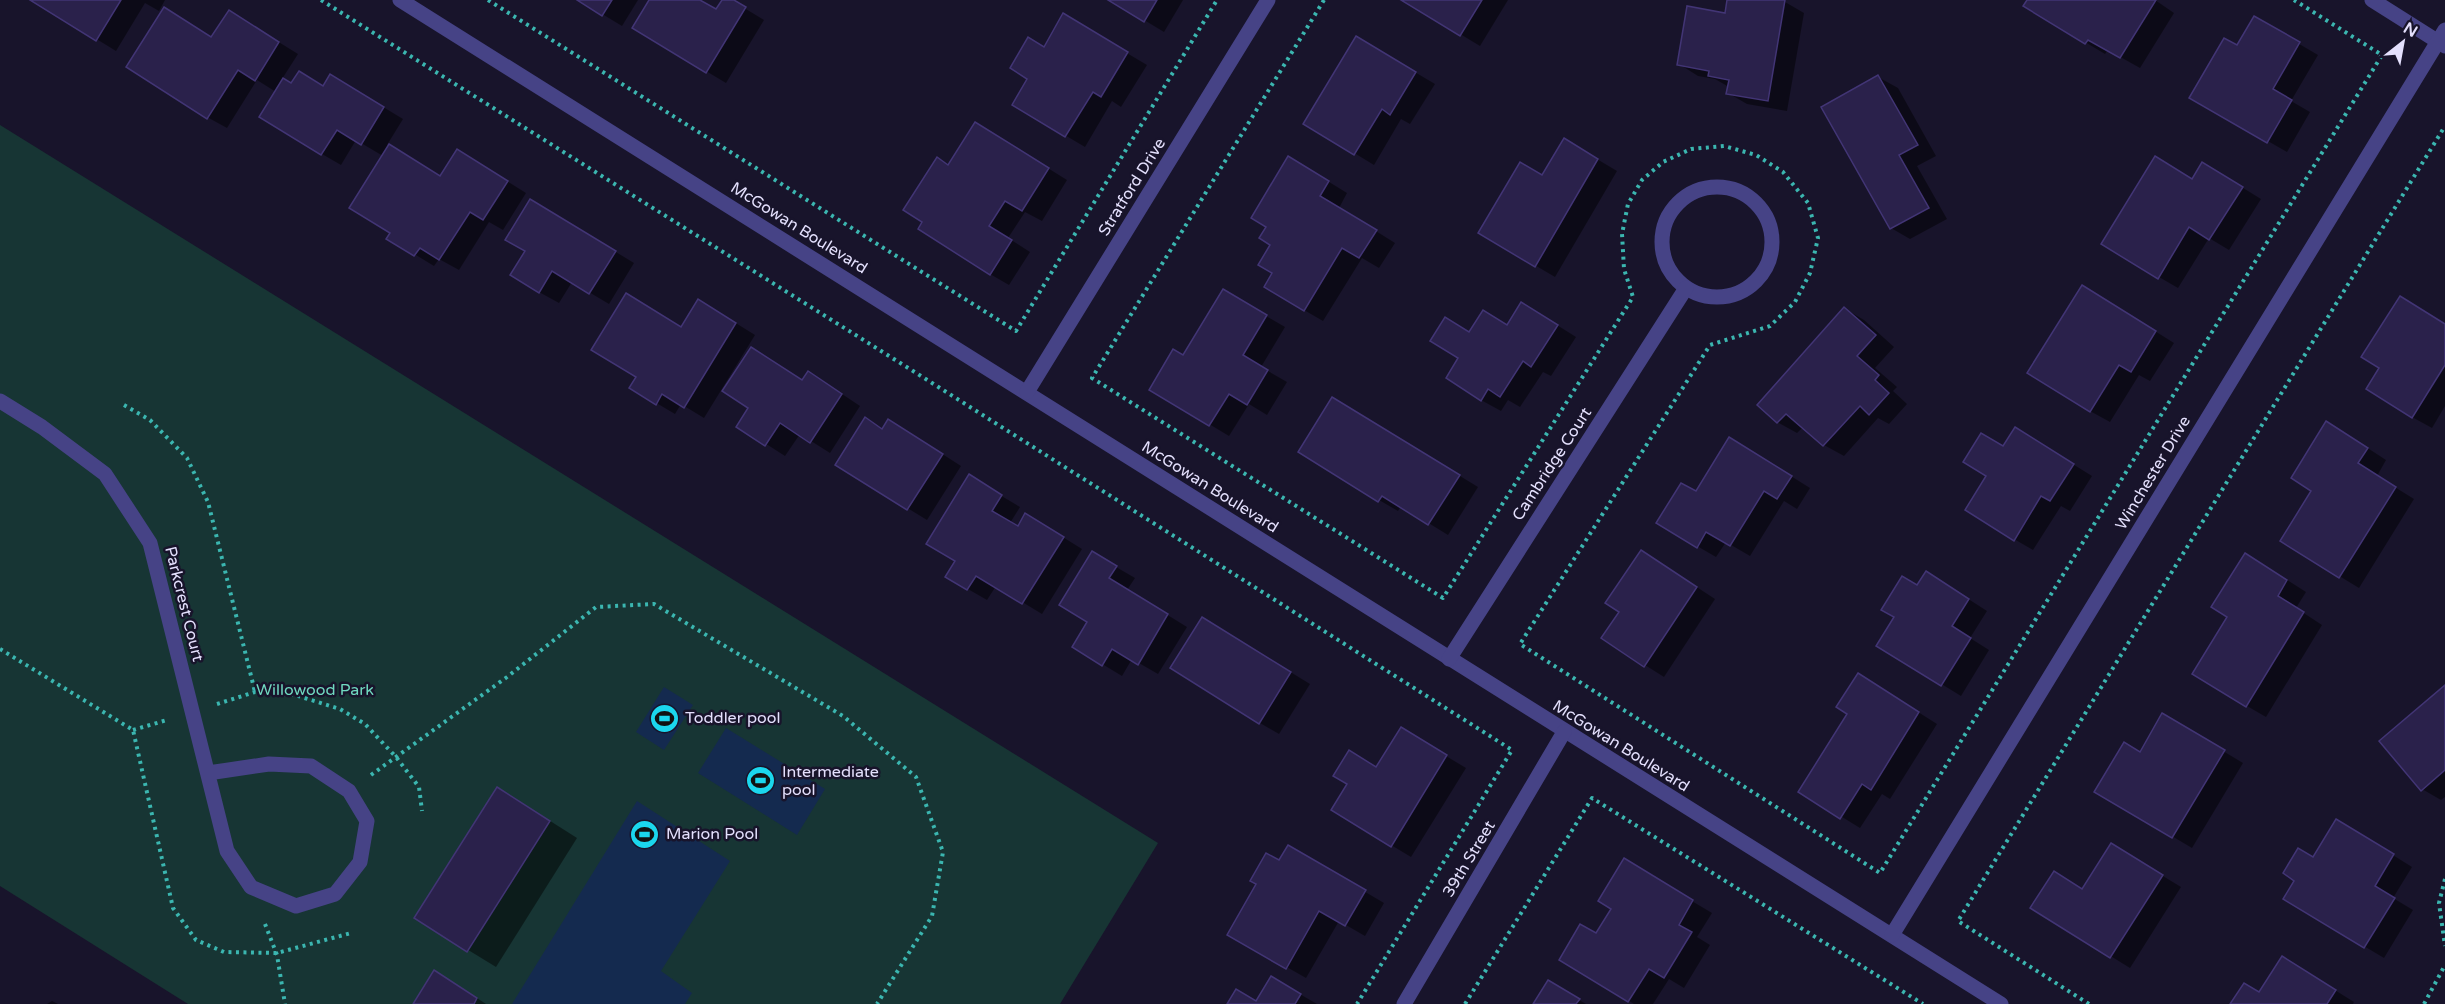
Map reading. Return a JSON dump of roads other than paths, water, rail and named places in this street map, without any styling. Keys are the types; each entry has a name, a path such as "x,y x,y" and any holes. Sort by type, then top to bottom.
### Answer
{"street":[{"name":"McGowan Boulevard","path":"400,0 2001,1004"},
{"name":"Stratford Drive","path":"1027,392 1268,0"},
{"path":"2372,0 2443,39"},
{"name":"Winchester Drive","path":"1892,935 2443,39"},
{"path":"1707,188 1734,190 1749,198 1761,210 1770,227 1772,246 1767,265 1757,281 1741,292 1723,297 1703,296 1686,288 1673,276 1665,261 1662,244 1664,226 1671,211 1683,198 1707,188"},
{"name":"Cambridge Court","path":"1449,659 1686,288"},
{"name":"Parkcrest Court","path":"0,400 42,427 105,474 150,543 227,851 251,887 296,906 335,894 360,862 367,821 350,791 311,766 269,764 208,773"},
{"name":"39th Street","path":"1404,1004 1564,732"}],"water":[{"name":"Toddler pool","path":"664,687 693,705 664,750 636,732"},
{"name":"Intermediate pool","path":"726,728 825,789 797,835 698,773"},
{"name":"Marion Pool","path":"637,801 730,861 661,971 692,993 685,1004 512,1004"}],"place":[{"name":"Toddler pool","path":"664,718"},
{"name":"Intermediate pool","path":"761,781"},
{"name":"Marion Pool","path":"645,834"}],"park label":[{"name":"Willowood Park","path":"315,690"}]}
